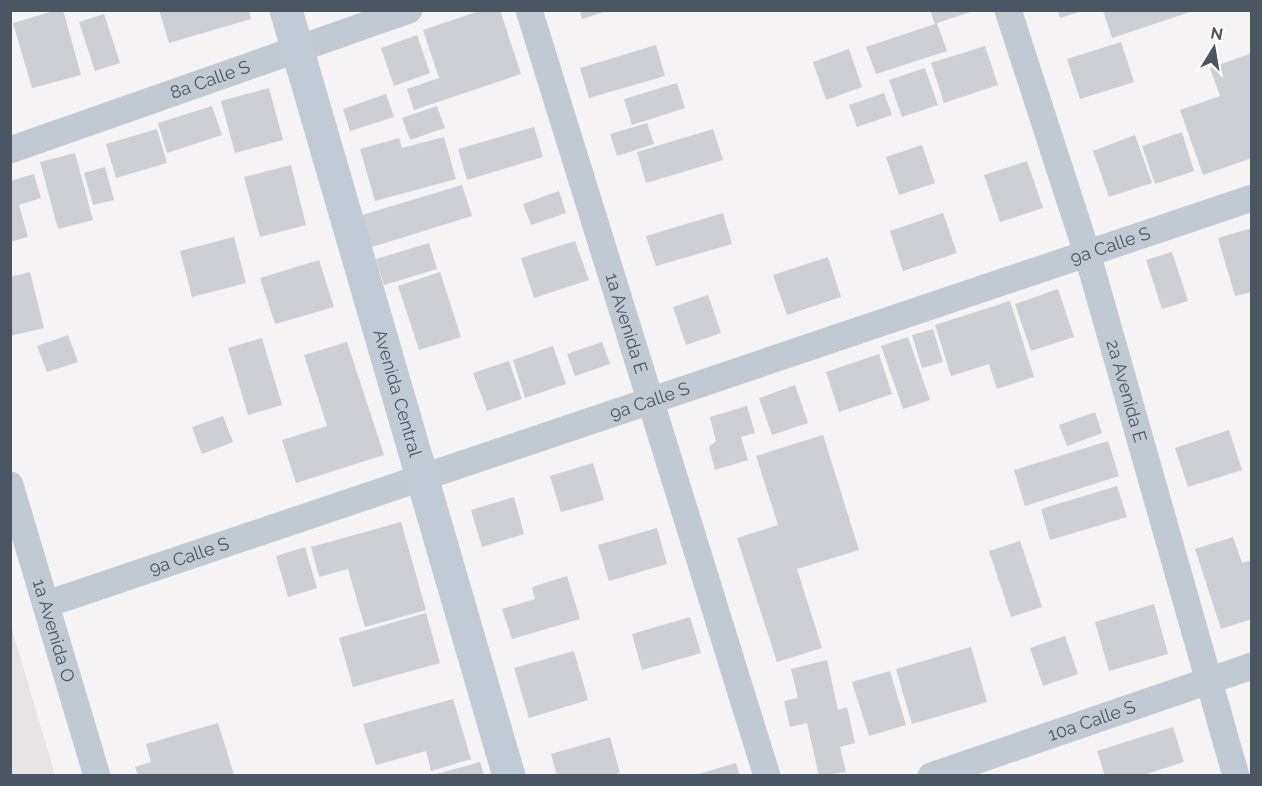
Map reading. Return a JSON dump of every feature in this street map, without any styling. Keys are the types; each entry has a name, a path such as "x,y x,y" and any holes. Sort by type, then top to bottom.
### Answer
{"street":[{"name":"Avenida Central","path":"286,10 509,776"},
{"name":"8a Calle S","path":"10,150 410,10"},
{"name":"1a Avenida E","path":"529,10 767,776"},
{"name":"2a Avenida E","path":"1008,10 1087,253 1236,776"},
{"name":"9a Calle S","path":"47,604 1251,198"},
{"name":"1a Avenida O","path":"10,485 97,776"},
{"name":"10a Calle S","path":"931,776 1251,666"}],"shaded area":[{"path":"11,626 55,775 11,775"}],"building":[{"path":"63,10 81,75 32,88 13,23"},
{"path":"159,10 249,10 251,19 169,43"},
{"path":"482,10 500,10 521,74 414,110 407,89 439,78 423,30"},
{"path":"580,10 607,10 607,11 582,19"},
{"path":"930,10 974,11 937,23 947,51 876,74 866,47 935,24"},
{"path":"1058,10 1082,10 1082,11 1060,18"},
{"path":"1103,11 1193,11 1112,38"},
{"path":"104,14 120,63 95,71 79,22"},
{"path":"417,35 430,73 394,86 381,48"},
{"path":"1121,42 1134,82 1080,99 1067,59"},
{"path":"656,45 665,76 589,98 580,68"},
{"path":"985,46 998,85 944,103 931,63"},
{"path":"849,49 862,87 826,100 813,62"},
{"path":"1252,53 1252,158 1203,175 1180,110 1220,96 1210,68"},
{"path":"925,68 938,105 902,117 889,80"},
{"path":"677,83 685,108 632,125 624,99"},
{"path":"269,88 283,140 235,153 221,101"},
{"path":"884,93 892,115 857,127 849,105"},
{"path":"386,94 394,117 350,131 343,109"},
{"path":"212,106 222,135 167,153 158,123"},
{"path":"437,106 445,128 410,140 402,118"},
{"path":"647,123 654,144 617,156 610,134"},
{"path":"534,127 543,157 467,180 458,149"},
{"path":"157,129 167,163 116,178 106,144"},
{"path":"713,129 723,160 646,183 637,152"},
{"path":"1182,132 1194,171 1155,184 1142,146"},
{"path":"1135,135 1152,183 1109,197 1093,151"},
{"path":"444,137 456,179 375,201 360,149 399,138 402,148"},
{"path":"922,145 935,183 899,195 886,157"},
{"path":"75,153 93,220 58,229 40,162"},
{"path":"1027,161 1043,208 1000,222 984,175"},
{"path":"291,165 306,225 260,237 244,177"},
{"path":"105,167 114,200 93,205 84,173"},
{"path":"34,174 41,198 19,205 28,237 10,242 10,181"},
{"path":"462,185 472,216 372,247 362,215"},
{"path":"559,191 566,213 531,225 523,204"},
{"path":"723,213 732,244 656,266 646,236"},
{"path":"943,213 957,253 903,271 890,231"},
{"path":"1252,228 1252,292 1235,296 1218,238"},
{"path":"234,237 246,283 192,297 180,251"},
{"path":"575,241 589,280 534,298 521,258"},
{"path":"429,243 437,269 384,285 376,259"},
{"path":"1172,252 1188,301 1162,309 1146,260"},
{"path":"828,257 841,297 787,315 773,275"},
{"path":"319,260 334,307 275,324 260,278"},
{"path":"30,272 44,328 10,336 10,277"},
{"path":"440,272 461,337 419,350 398,286"},
{"path":"1058,289 1074,337 1031,351 1015,304"},
{"path":"708,295 721,333 686,345 673,307"},
{"path":"1010,301 1034,377 997,389 989,364 951,376 935,325"},
{"path":"933,329 943,362 922,368 912,335"},
{"path":"68,335 78,362 47,372 37,346"},
{"path":"908,337 930,400 903,409 881,346"},
{"path":"262,338 282,405 248,415 228,348"},
{"path":"347,342 384,455 296,483 282,440 327,426 304,355"},
{"path":"602,342 610,364 575,376 567,354"},
{"path":"553,346 566,384 525,398 513,360"},
{"path":"879,354 892,394 839,412 826,372"},
{"path":"509,361 522,399 487,411 473,373"},
{"path":"795,385 808,423 772,435 759,398"},
{"path":"747,406 755,433 741,437 748,460 715,470 709,447 716,441 710,417"},
{"path":"1095,412 1102,433 1067,446 1059,425"},
{"path":"223,416 233,442 202,454 192,427"},
{"path":"1229,430 1242,470 1188,487 1175,448"},
{"path":"823,435 859,550 797,569 822,648 777,662 737,538 778,525 756,456"},
{"path":"1108,441 1119,476 1025,506 1014,470"},
{"path":"593,463 604,500 561,512 550,476"},
{"path":"1117,486 1127,517 1050,540 1041,509"},
{"path":"514,497 524,534 482,547 471,510"},
{"path":"401,522 426,610 365,627 348,569 319,577 311,547"},
{"path":"657,528 667,564 609,581 598,545"},
{"path":"1233,537 1242,563 1252,560 1252,619 1221,629 1195,549"},
{"path":"1020,541 1042,607 1011,617 989,551"},
{"path":"305,547 317,588 288,597 276,556"},
{"path":"567,576 580,619 512,639 502,609 535,599 532,587"},
{"path":"1154,604 1168,654 1109,671 1095,622"},
{"path":"426,613 440,663 353,687 339,638"},
{"path":"690,617 701,653 642,670 632,634"},
{"path":"1065,636 1078,674 1043,686 1030,648"},
{"path":"971,647 987,702 912,724 896,669"},
{"path":"574,651 588,700 529,718 514,668"},
{"path":"827,660 838,710 847,707 855,743 840,747 846,772 819,776 807,723 790,727 784,701 798,698 791,669"},
{"path":"890,671 906,725 869,736 852,682"},
{"path":"453,699 471,759 431,771 426,751 376,765 363,724"},
{"path":"218,723 234,775 138,776 135,767 151,762 146,744"},
{"path":"1173,727 1184,762 1140,776 1105,776 1097,751"},
{"path":"610,737 620,773 611,776 557,776 551,754"},
{"path":"480,762 484,776 433,776 433,775"},
{"path":"736,763 740,776 695,776 695,775"}]}
